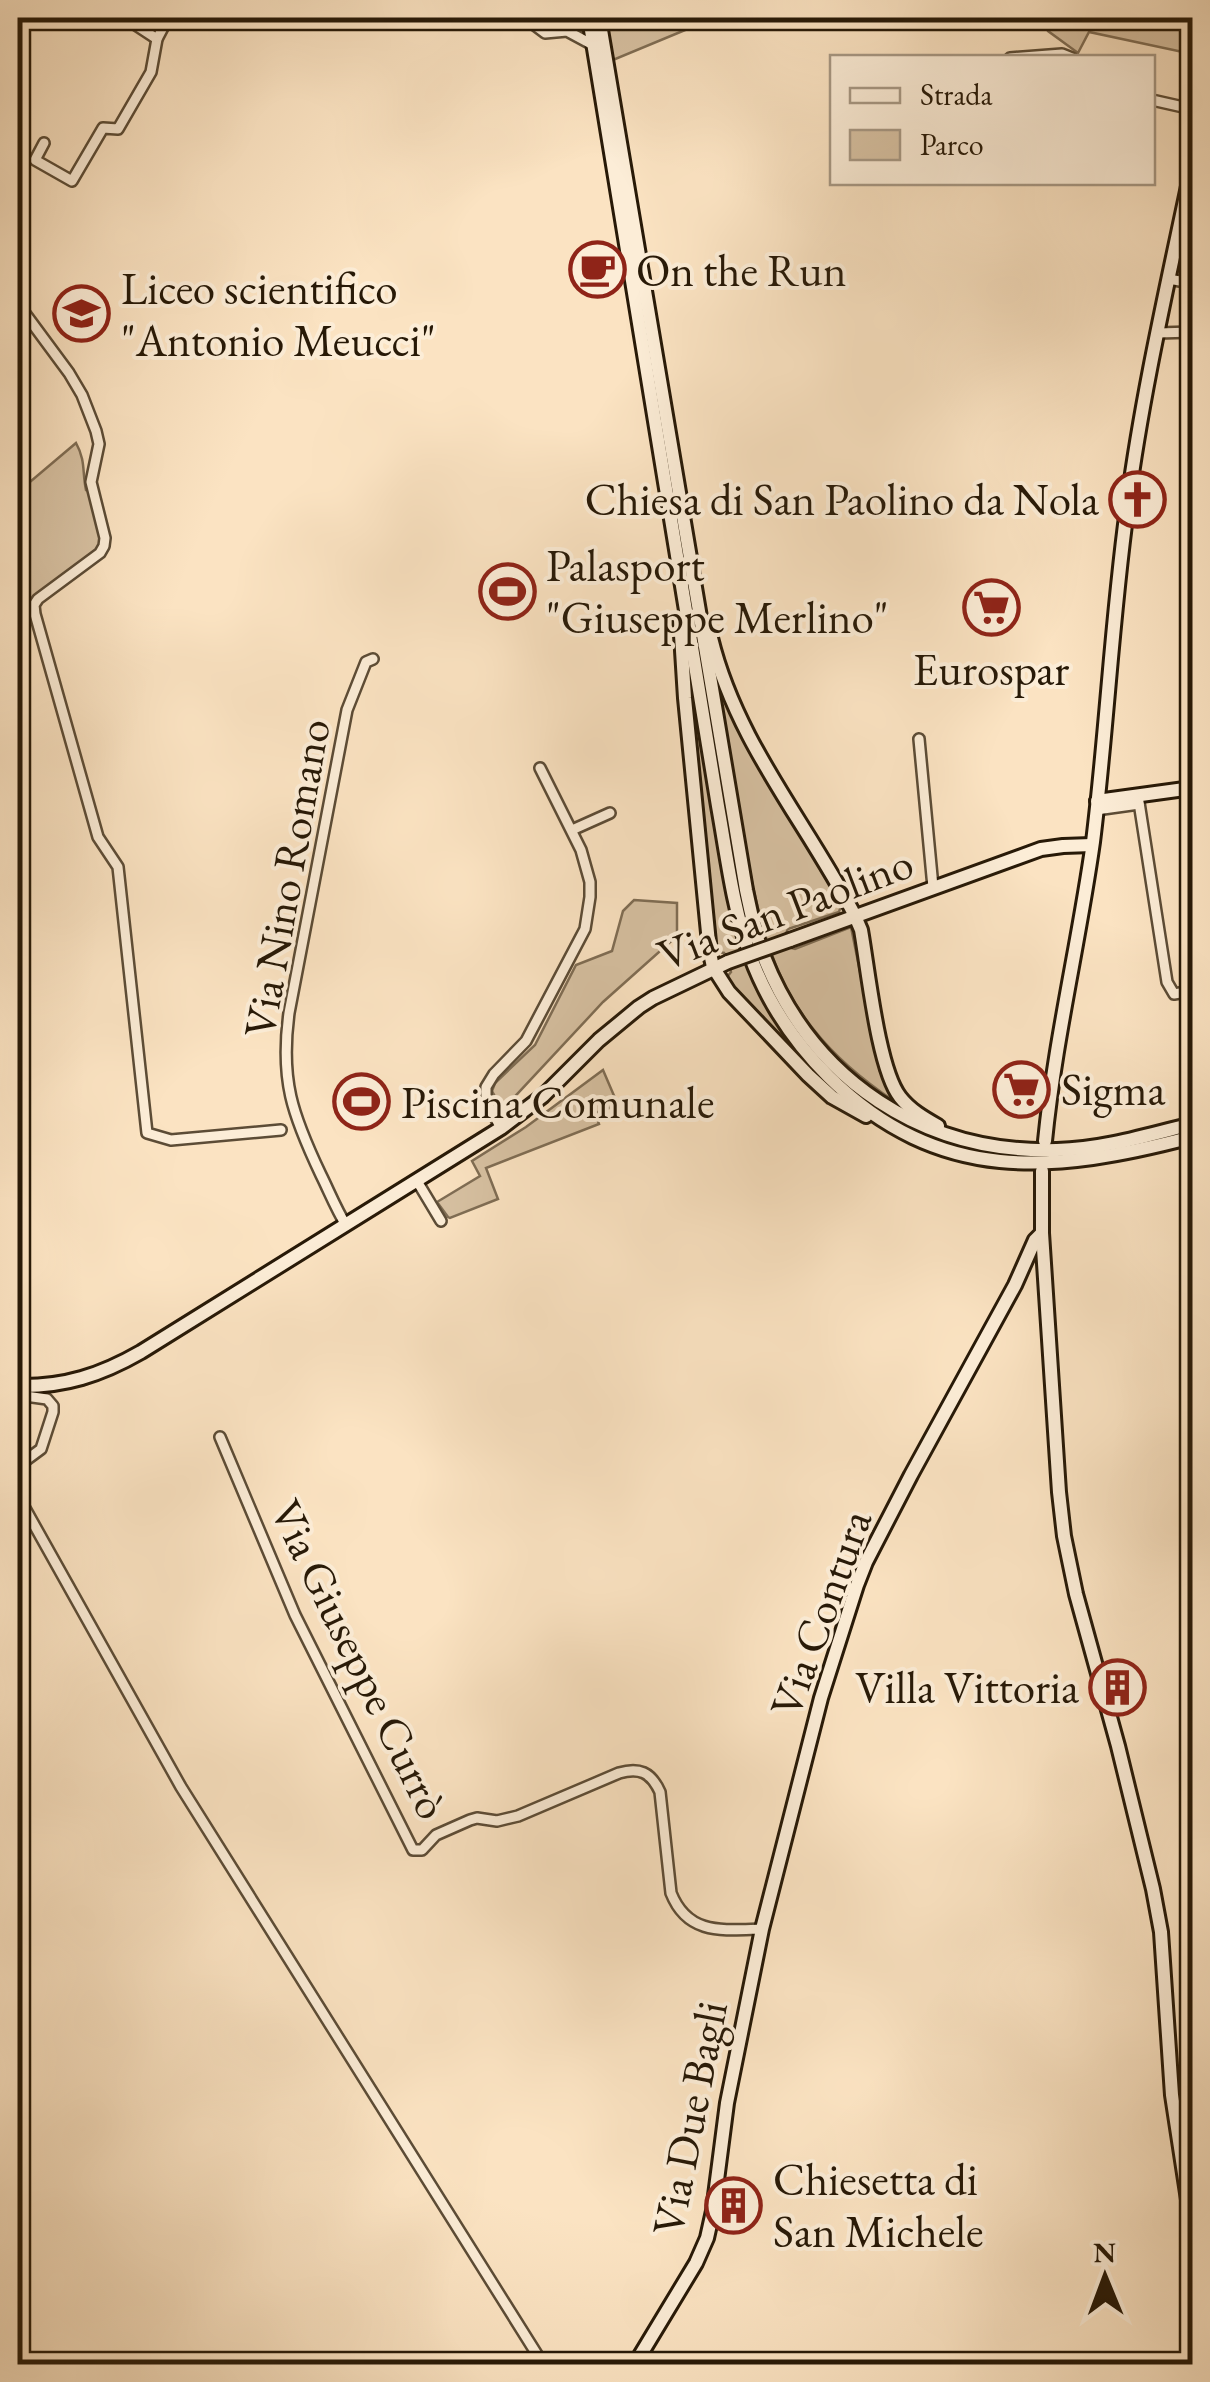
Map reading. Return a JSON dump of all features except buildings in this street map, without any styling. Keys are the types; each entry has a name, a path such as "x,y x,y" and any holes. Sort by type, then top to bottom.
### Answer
{"street":[{"path":"125,18 158,39"},
{"path":"44,143 35,160 72,180 103,128 118,129 151,72 158,39 168,18"},
{"path":"525,18 544,33 567,31 593,45"},
{"path":"564,18 567,31"},
{"path":"588,18 746,890 773,980 811,1039 859,1088 904,1118 966,1142 1060,1150 1114,1144 1192,1124"},
{"path":"599,18 682,546 718,806 742,928 750,957 773,1006 801,1047 840,1088 896,1130"},
{"path":"1155,101 1192,108"},
{"path":"1045,1141 1092,846 1127,505 1192,167"},
{"path":"1168,278 1192,283"},
{"path":"18,304 82,395 99,444 91,482 104,546 38,599 34,614 98,837 118,867 147,1133 171,1140 280,1130"},
{"path":"1158,332 1191,332 1192,372"},
{"path":"682,546 732,705 761,762 855,916 884,1056 895,1088 910,1107 966,1142"},
{"path":"682,546 685,698 710,953 713,968 729,992 832,1097 932,1147 963,1156 1026,1163 1117,1156 1192,1136"},
{"name":"Via Nino Romano","path":"346,1225 293,1110 284,1047 347,710 366,662 373,659"},
{"path":"919,740 933,887"},
{"path":"501,1128 486,1102 486,1087 526,1041 573,953 588,913 590,882 581,850 540,768"},
{"path":"1097,805 1192,788"},
{"path":"1139,800 1166,982 1174,994 1192,991"},
{"path":"572,830 610,813"},
{"name":"Via San Paolino","path":"18,1386 80,1380 112,1369 214,1308 501,1128 543,1096 618,1022 653,998 728,962 1041,849 1092,846"},
{"path":"1042,1171 1042,1232 1064,1536 1153,1889 1160,1932 1172,2095 1192,2226"},
{"path":"417,1181 441,1221"},
{"name":"Via Contura","path":"762,1928 822,1698 866,1562 1042,1232"},
{"path":"18,1395 47,1400 53,1412 41,1449 18,1466"},
{"name":"Via Giuseppe Currò","path":"220,1437 295,1615 413,1850 422,1850 436,1835 470,1820 497,1821 518,1816 619,1772 636,1769 654,1780 660,1792 674,1901 703,1927 762,1928"},
{"path":"18,1496 181,1787 543,2364"},
{"name":"Via Due Bagli","path":"635,2364 707,2238 727,2102 762,1928"}],"green space":[{"path":"606,18 714,18 613,60"},
{"path":"1170,18 1192,22 1192,54 1089,32 1078,53 1048,31 1048,21"},
{"path":"76,443 83,461 86,490 99,522 99,546 95,553 28,601 18,587 18,492"},
{"path":"719,687 743,740 842,903 839,912 788,929 791,948 851,927 880,1071 894,1101 851,1069 823,1041 799,1009 776,965 750,871"},
{"path":"692,696 735,930 770,1010 820,1081 735,993 727,977 731,972 724,953 717,952"},
{"path":"634,900 677,903 677,936 603,1002 507,1105 498,1102 492,1091 495,1083 535,1045 576,965 612,951 623,911"},
{"path":"603,1070 618,1105 595,1113 599,1124 486,1168 498,1199 448,1217 437,1202 480,1176 472,1161"}],"place":[{"name":"On the Run","path":"597,270"},
{"name":"Liceo scientifico \"Antonio Meucci\"","path":"82,314"},
{"name":"Chiesa di San Paolino da Nola","path":"1138,499"},
{"name":"Palasport \"Giuseppe Merlino\"","path":"507,591"},
{"name":"Eurospar","path":"991,607"},
{"name":"Sigma","path":"1022,1089"},
{"name":"Piscina Comunale","path":"362,1102"},
{"name":"Villa Vittoria","path":"1118,1687"},
{"name":"Chiesetta di San Michele","path":"734,2205"}]}
